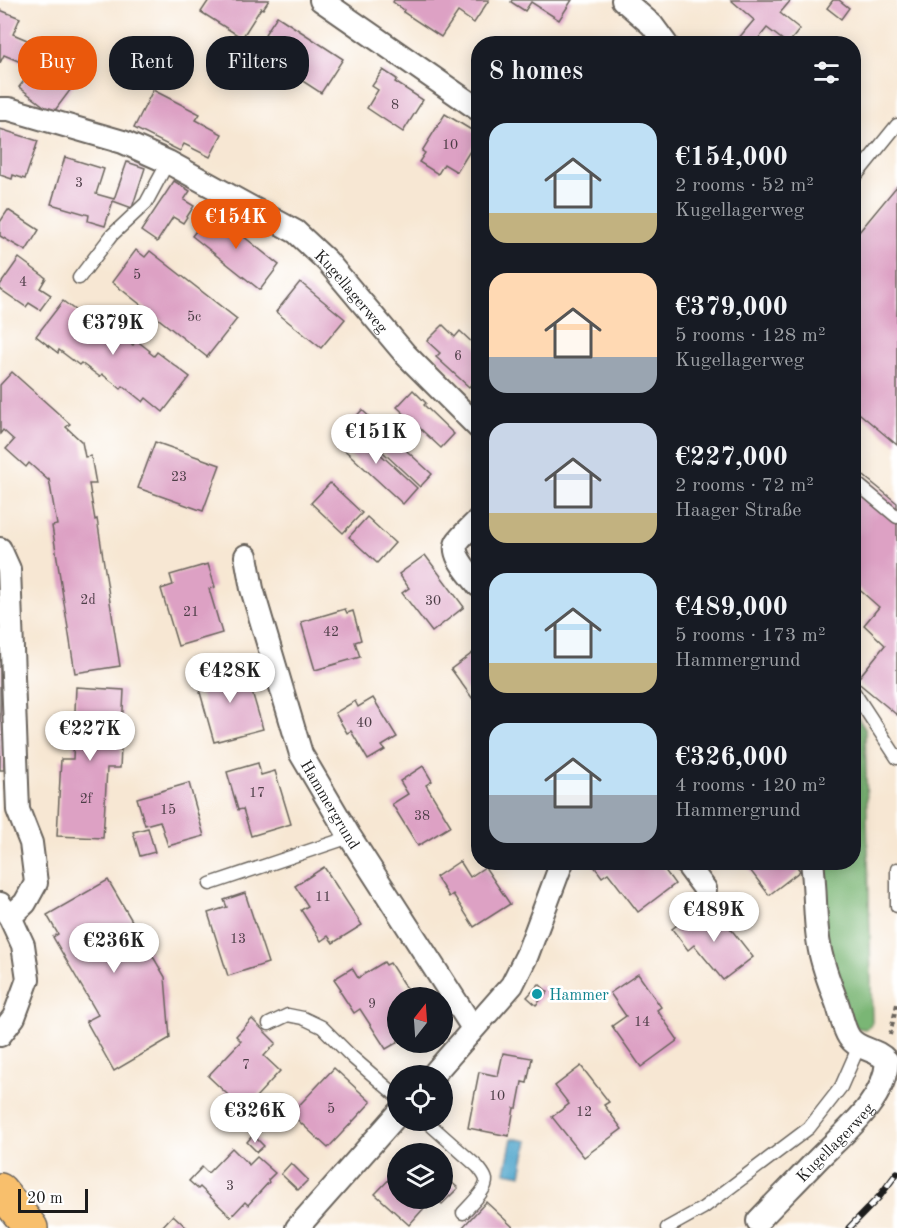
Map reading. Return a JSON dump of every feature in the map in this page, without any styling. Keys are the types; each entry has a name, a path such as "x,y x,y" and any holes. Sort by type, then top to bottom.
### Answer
{"main road":[{"path":"0,1190 31,1228"}],"street":[{"path":"321,0 471,104"},
{"path":"623,0 660,36"},
{"name":"Kugellagerweg","path":"0,109 9,109 123,142 168,162 296,232 327,261 406,355 471,420"},
{"path":"471,527 458,541 455,548 456,555 471,575"},
{"path":"0,549 9,569 18,810 31,843 36,883 25,903 5,911 23,945 28,979 15,1017 0,1035"},
{"name":"Hammergrund","path":"246,556 252,590 301,754 350,837 473,1028"},
{"path":"441,1065 512,986 559,870"},
{"path":"691,870 705,889"},
{"path":"813,870 819,946 849,1037 859,1046"},
{"name":"Kugellagerweg","path":"758,1221 862,1115 879,1089 887,1061 876,1052 859,1046"},
{"path":"297,1228 387,1126"}],"lane":[{"path":"861,169 897,125"},
{"path":"79,278 112,235 146,203 168,162"},
{"path":"861,487 897,517"},
{"path":"861,703 897,758"},
{"path":"210,884 350,837"},
{"path":"897,869 897,906"},
{"path":"269,1024 288,1015 303,1018 322,1027 387,1087"},
{"path":"667,1228 703,1208 809,1128 841,1087 859,1046"},
{"path":"437,1131 478,1167 484,1176 485,1188 463,1213"}],"path":[{"path":"890,1039 897,1004"}],"green space":[{"path":"861,723 865,729 872,1022 866,1029 857,1028 850,1017 828,954 820,870 861,870"}],"water":[{"path":"512,1138 528,1141 521,1175 505,1172"}],"building":[{"path":"209,0 269,0 263,9 261,8 243,36 239,36 201,12"},
{"path":"394,0 489,0 474,23 458,12 441,37 403,12 404,10 393,2"},
{"path":"512,0 572,0 559,20 531,2 525,11 511,2"},
{"path":"731,0 791,0 780,13 800,29 794,36 778,36 767,28 760,36 741,36 754,20"},
{"path":"833,0 839,0 849,8 841,19 827,8"},
{"path":"0,10 20,18 13,34 18,36 18,61 4,55 0,63"},
{"path":"277,16 308,36 268,36 265,34"},
{"path":"309,37 343,59 321,93 309,85"},
{"path":"383,70 397,79 395,82 423,100 403,132 367,108 378,90 372,86"},
{"path":"23,90 70,90 53,113"},
{"path":"153,90 200,114 196,120 222,134 210,157 184,144 180,151 134,128"},
{"path":"445,114 471,130 471,149 457,172 444,164 438,174 419,162 425,153 422,151"},
{"path":"0,129 38,141 25,179 13,175 12,179 0,175"},
{"path":"65,157 104,169 96,194 114,199 127,162 145,168 132,208 113,201 105,226 88,221 89,215 51,204"},
{"path":"174,181 190,191 184,200 194,206 183,223 173,217 157,242 141,231"},
{"path":"897,186 897,445 861,415 861,230"},
{"path":"8,210 39,230 26,251 0,236 0,222"},
{"path":"212,211 279,265 260,290 192,236"},
{"path":"136,250 145,257 150,251 237,319 207,357 112,282"},
{"path":"19,258 46,278 40,288 51,295 40,310 29,303 26,307 0,289 0,285"},
{"path":"300,282 345,319 321,348 276,312"},
{"path":"63,301 89,321 94,315 108,325 106,327 112,332 116,328 129,338 127,341 133,345 136,340 154,356 157,352 190,377 163,412 146,398 143,402 123,386 121,389 102,374 100,377 59,350 58,353 36,336"},
{"path":"443,325 455,337 460,331 471,341 471,385 469,387 436,357 440,353 427,341"},
{"path":"12,372 70,424 66,427 82,442 85,457 91,456 96,484 89,484 95,520 97,519 120,666 75,673 52,526 57,525 49,479 29,463 26,467 6,449 14,440 3,430 0,434 0,385"},
{"path":"413,390 426,403 424,405 454,434 441,448 397,407"},
{"path":"362,410 432,474 420,487 351,422"},
{"path":"350,426 417,488 403,504 336,442"},
{"path":"155,442 220,465 203,511 138,488"},
{"path":"861,474 897,503 897,715 861,685 861,675 885,645 864,625 879,607 861,591"},
{"path":"330,483 362,513 343,533 311,503"},
{"path":"367,517 395,543 377,563 349,537"},
{"path":"425,555 464,607 432,632 402,593 409,588 399,574"},
{"path":"208,564 215,587 209,589 222,633 178,646 161,589 173,585 170,575"},
{"path":"345,609 347,613 353,611 361,640 355,642 360,657 315,670 301,622"},
{"path":"0,641 2,641 4,770 0,770"},
{"path":"471,654 471,696 451,669"},
{"path":"239,661 243,672 246,671 263,729 214,742 198,685 218,679 215,668"},
{"path":"76,687 124,690 120,768 107,768 103,838 57,836 61,759 73,759"},
{"path":"373,698 397,737 382,746 385,750 368,760 351,731 347,733 335,713 355,701 358,707"},
{"path":"258,763 261,775 275,771 291,824 251,836 243,809 238,810 227,772"},
{"path":"423,766 432,781 426,785 451,826 418,846 392,804 408,794 400,781"},
{"path":"189,783 204,836 168,846 160,821 145,825 137,798"},
{"path":"148,828 155,852 140,856 133,832"},
{"path":"460,861 470,877 480,870 487,870 510,904 474,927 453,894 449,897 436,877"},
{"path":"324,867 362,925 333,943 328,936 321,941 301,910 308,906 295,886"},
{"path":"597,870 665,870 675,884 638,912 608,873 602,877"},
{"path":"750,870 799,870 800,871 769,895"},
{"path":"108,880 165,977 170,1038 114,1071 86,1021 98,1015 53,937 58,934 47,915"},
{"path":"245,893 268,963 228,976 208,913 227,907 224,900"},
{"path":"698,909 712,927 723,919 753,957 723,980 694,945 688,950 672,929"},
{"path":"384,962 386,965 390,963 405,987 387,987 386,1049 360,1009 354,1013 334,979 352,968 358,978"},
{"path":"638,974 661,1007 657,1010 678,1040 641,1067 612,1026 626,1016 610,993"},
{"name":"Hammer","path":"539,984 548,992 536,1005 527,997"},
{"path":"252,1019 276,1043 264,1056 280,1071 244,1110 208,1076 241,1041 236,1036"},
{"path":"503,1053 532,1058 527,1083 522,1082 517,1108 514,1108 509,1136 468,1128 479,1072 498,1076"},
{"path":"581,1066 609,1102 604,1105 622,1129 584,1157 552,1117 569,1104 555,1086"},
{"path":"334,1068 371,1102 328,1148 291,1114"},
{"path":"253,1135 264,1146 257,1152 247,1142"},
{"path":"232,1148 249,1165 257,1157 275,1173 248,1205 245,1202 231,1217 200,1187 198,1189 189,1181 202,1167 208,1173"},
{"path":"291,1163 308,1180 298,1190 281,1174"},
{"path":"387,1181 387,1205 375,1194"},
{"path":"453,1184 458,1188 453,1193"},
{"path":"486,1202 514,1228 462,1228"},
{"path":"391,1209 423,1209 409,1225"},
{"path":"173,1215 187,1228 161,1228"}],"railway":[{"path":"849,1228 879,1197 897,1173"}],"place":[{"name":"Hammer","path":"537,994"}]}
